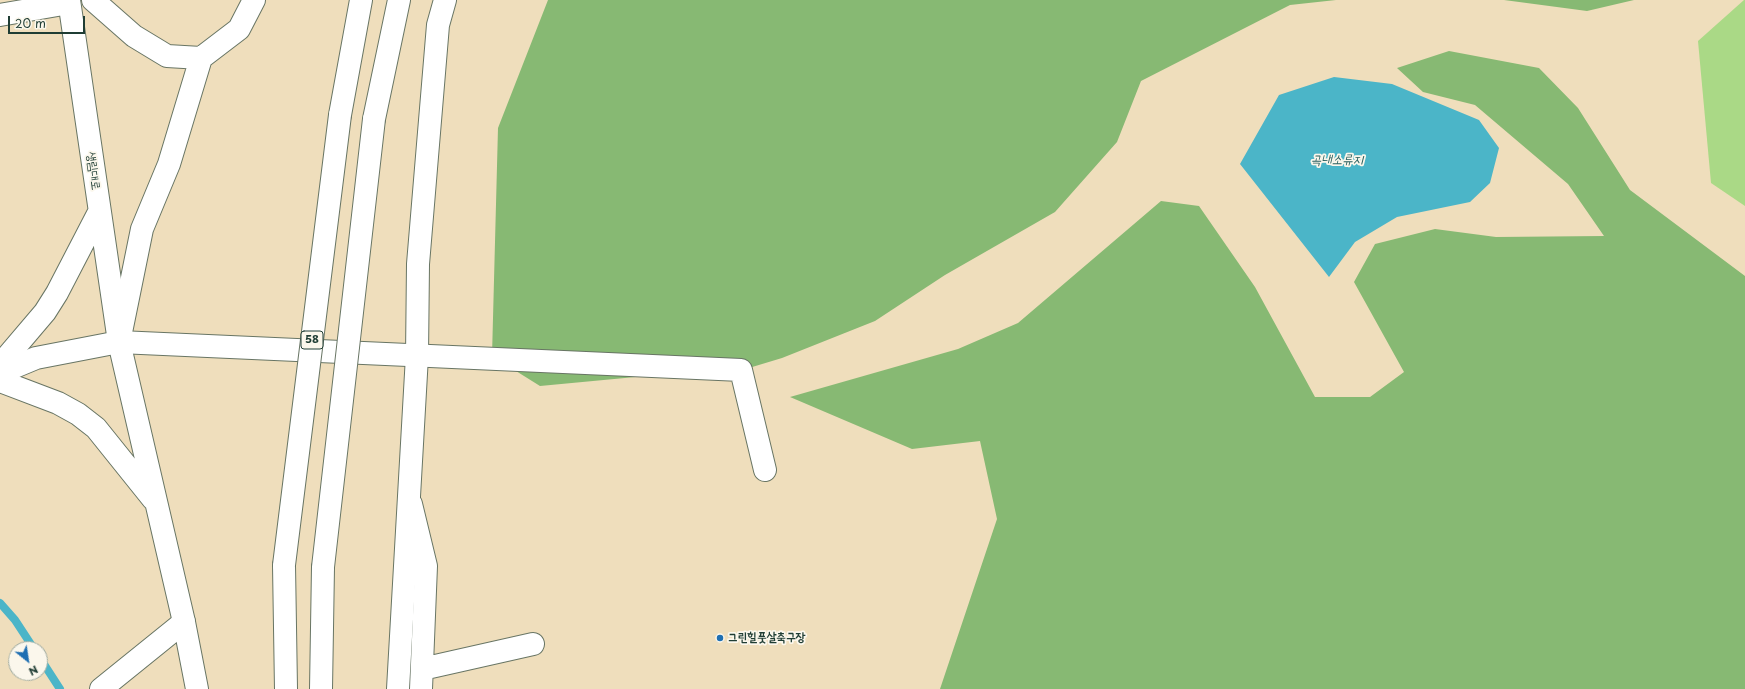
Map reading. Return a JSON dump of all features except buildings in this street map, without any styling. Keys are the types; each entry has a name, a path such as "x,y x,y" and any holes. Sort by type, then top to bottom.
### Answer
{"main road":[{"path":"93,0 134,36 167,56 201,58"},
{"path":"119,342 142,229 169,164 201,58 239,29 254,0"},
{"name":"58","path":"286,689 284,565 340,115 361,0"},
{"path":"321,689 323,567 374,119 399,0"},
{"path":"398,689 417,356 419,256 438,25 445,0"},
{"path":"0,15 69,1"},
{"name":"생림대로","path":"69,1 119,342 184,622 197,689"},
{"path":"0,365 45,312 57,294 99,212"},
{"path":"0,373 36,358 119,342 740,370 765,470"},
{"path":"0,380 58,403 78,414 96,428 156,503"},
{"path":"409,496 426,566 421,679 533,644"},
{"path":"101,689 184,622"}],"green space":[{"path":"548,0 1336,0 1290,5 1141,81 1117,142 1055,212 945,275 875,321 782,358 729,374 646,376 540,386 492,356 498,128"},
{"path":"1504,0 1634,0 1587,11"},
{"path":"1744,0 1745,206 1711,183 1698,41"},
{"path":"1449,51 1539,68 1578,108 1630,190 1745,276 1745,689 940,689 997,519 980,441 912,449 790,397 958,349 1018,323 1161,201 1199,206 1255,287 1315,397 1370,397 1404,372 1354,282 1375,244 1435,229 1496,237 1604,236 1568,184 1475,105 1423,92 1397,68"}],"water":[{"name":"곡내소류지","path":"1334,77 1392,84 1479,120 1499,148 1490,183 1470,202 1397,217 1355,242 1329,277 1240,164 1279,95"}],"waterway":[{"path":"0,603 15,620 29,641"},
{"path":"48,670 60,689"}],"place":[{"name":"그린힐풋살축구장","path":"720,638"}]}
